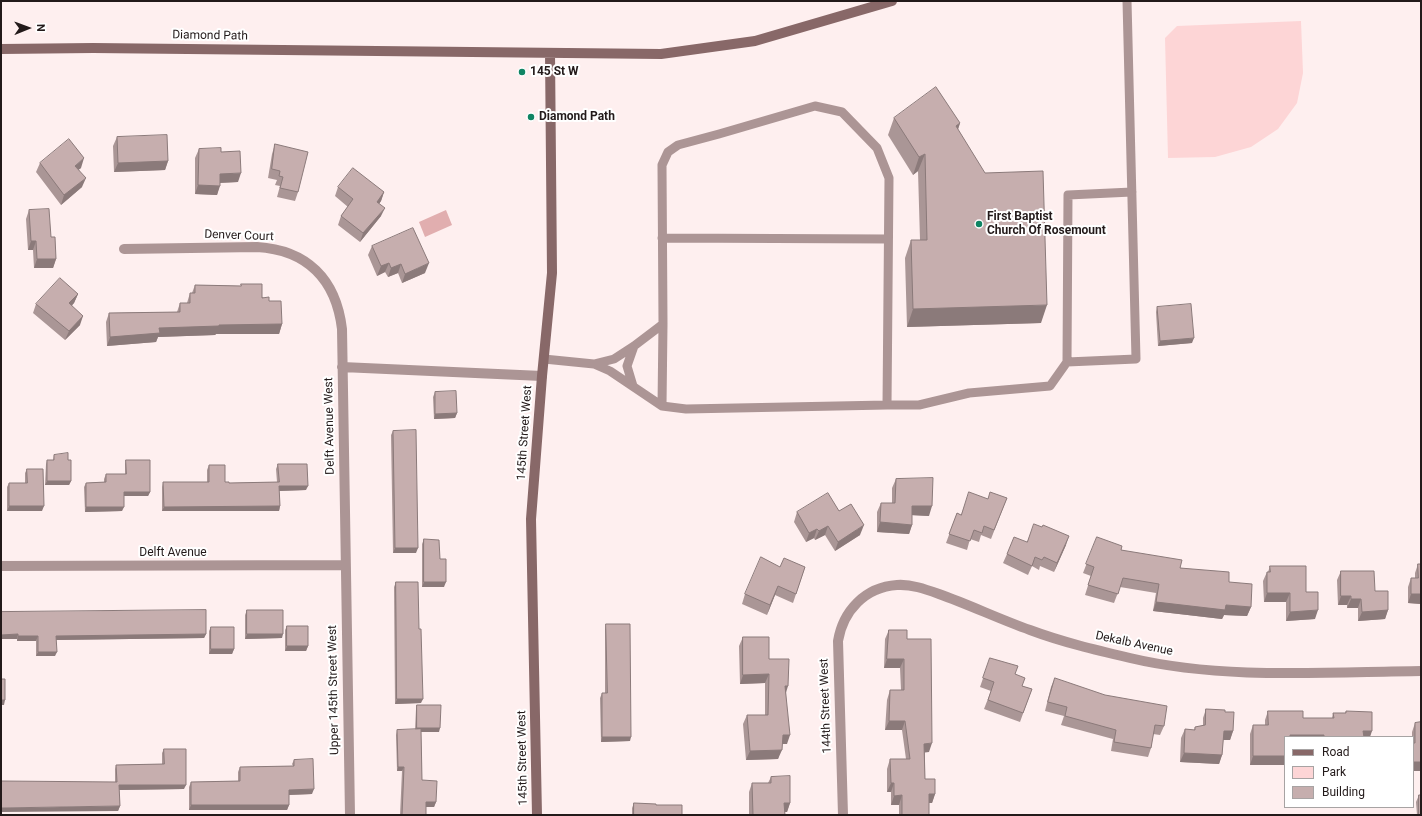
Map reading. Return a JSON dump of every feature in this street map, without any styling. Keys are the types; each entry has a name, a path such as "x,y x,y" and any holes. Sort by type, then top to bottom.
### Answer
{"street":[{"name":"Diamond Path","path":"1,49 93,48 661,54 755,41 892,1"},
{"name":"145th Street West","path":"537,815 532,519 542,376 552,273 550,53"},
{"name":"Denver Court","path":"124,248 273,248 288,252 304,260 327,282 340,312 342,329 342,367"},
{"name":"Delft Avenue West","path":"345,565 342,367 542,376"},
{"name":"Delft Avenue","path":"1,566 345,565"},
{"name":"Upper 145th Street West","path":"345,565 350,815"},
{"name":"Dekalb Avenue","path":"858,602 870,593 882,587 911,585 959,601 1029,630 1064,641 1132,659 1189,668 1231,672 1266,673 1421,671"},
{"name":"144th Street West","path":"843,815 838,641 844,620 852,607 858,602"}],"lane":[{"path":"1067,362 1136,359 1127,1"},
{"path":"662,406 662,165 668,152 678,145 815,106 842,112 877,148 889,178 887,405"},
{"path":"544,359 594,364 610,371 662,406 686,409 919,404 969,393 1050,386 1067,362 1068,195 1132,192"},
{"path":"662,238 888,239"},
{"path":"594,364 614,358 634,346 663,324"},
{"path":"633,386 627,366 634,346"}],"green space":[{"path":"1301,21 1303,73 1297,103 1278,129 1251,147 1215,157 1168,158 1165,38 1177,26"}],"shaded area":[{"path":"446,210 452,225 425,237 419,222"}],"building":[{"name":"First Baptist Church Of Rosemount","path":"936,87 960,123 956,126 985,173 1043,171 1047,305 913,309 911,240 927,240 925,154 919,157 894,118"},
{"path":"167,135 168,161 118,163 117,137"},
{"path":"69,139 84,158 75,166 86,178 64,195 40,163"},
{"path":"275,144 308,152 298,192 280,188 283,177 279,176 280,171 272,169"},
{"path":"221,148 221,152 240,151 241,173 220,174 220,186 198,185 199,149"},
{"path":"353,168 384,192 377,202 385,208 363,233 341,216 353,199 338,187"},
{"path":"49,209 51,237 55,237 56,259 37,259 36,241 31,241 29,210"},
{"path":"413,228 429,263 405,274 401,264 391,268 389,263 381,266 372,246"},
{"path":"60,278 78,294 69,303 83,316 69,331 36,304"},
{"path":"241,284 262,284 262,298 269,297 269,301 281,301 282,324 159,328 160,333 110,337 109,313 180,312 180,303 190,303 190,293 195,293 195,285 241,286"},
{"path":"1191,304 1194,338 1160,341 1157,307"},
{"path":"456,391 457,413 435,414 435,392"},
{"path":"416,430 418,548 395,548 393,431"},
{"path":"68,453 68,460 71,460 71,481 47,481 47,460 54,460 54,455"},
{"path":"126,460 150,460 150,492 124,492 124,507 86,507 86,483 106,482 106,474 126,474"},
{"path":"278,464 307,464 308,486 279,486 280,506 164,507 163,482 209,482 209,465 225,465 225,482 279,482"},
{"path":"27,469 43,469 44,506 9,506 9,483 27,483"},
{"path":"933,478 932,506 912,506 912,525 880,522 881,503 895,503 896,479"},
{"path":"969,492 988,499 990,492 1007,498 994,530 984,526 982,533 974,530 970,541 949,534 957,513 961,515"},
{"path":"828,493 839,511 851,504 864,525 838,542 828,526 819,531 817,529 809,533 797,512"},
{"path":"1034,524 1042,527 1043,525 1069,536 1057,563 1044,557 1042,560 1035,557 1032,566 1007,554 1014,537 1027,542"},
{"path":"1097,537 1122,546 1121,550 1182,560 1180,568 1229,572 1229,582 1252,584 1251,607 1226,605 1225,610 1156,602 1159,584 1123,578 1118,594 1088,585 1094,567 1086,564"},
{"path":"424,539 439,540 440,559 446,559 446,582 424,582"},
{"path":"761,557 780,567 784,558 805,567 796,594 778,586 770,605 745,594"},
{"path":"1418,564 1421,564 1421,594 1411,594 1411,578 1418,578"},
{"path":"1270,566 1306,566 1306,592 1318,592 1318,610 1290,612 1290,593 1267,593 1267,572 1270,572"},
{"path":"1341,571 1374,571 1375,591 1388,591 1388,610 1362,612 1361,599 1351,599 1351,596 1341,596"},
{"path":"396,582 418,582 423,699 397,699"},
{"path":"206,610 206,634 56,636 57,652 38,652 38,636 18,636 18,634 1,635 1,612"},
{"path":"247,610 283,610 283,634 247,634"},
{"path":"606,624 630,624 631,737 602,737 602,693 607,693"},
{"path":"287,626 308,626 308,646 287,646"},
{"path":"211,627 234,627 234,649 211,649"},
{"path":"889,630 907,630 907,639 931,639 932,743 924,744 925,779 935,779 935,794 929,794 929,815 902,815 902,795 894,796 894,783 891,783 890,759 910,759 905,721 889,721 890,690 904,690 904,659 887,659"},
{"path":"743,637 769,637 769,659 789,659 788,686 785,686 790,735 783,735 782,750 750,751 747,715 768,715 769,674 743,675"},
{"path":"990,658 1018,666 1015,674 1025,678 1022,686 1032,689 1023,713 988,700 994,682 983,678"},
{"path":"1055,678 1105,695 1167,706 1164,726 1155,725 1151,748 1114,742 1116,730 1065,716 1067,707 1048,702"},
{"path":"1,679 5,679 5,700 1,700"},
{"path":"417,705 441,705 440,728 417,728"},
{"path":"1206,709 1234,712 1233,731 1224,731 1222,755 1184,753 1185,729 1195,730 1195,727 1205,725"},
{"path":"1268,711 1303,711 1303,718 1334,718 1333,713 1346,713 1346,711 1372,712 1372,731 1363,731 1364,736 1284,736 1284,756 1253,756 1253,725 1268,725"},
{"path":"1421,722 1421,762 1414,762 1415,723"},
{"path":"421,729 422,780 437,781 436,802 426,802 426,815 402,815 404,767 398,767 397,730"},
{"path":"164,749 186,749 186,785 119,785 120,806 1,808 1,781 117,782 116,765 164,764"},
{"path":"313,759 314,789 289,790 289,805 191,805 191,782 240,781 240,767 294,766 294,760"},
{"path":"790,776 790,803 784,803 785,815 753,815 752,783 771,783 771,777"},
{"path":"1419,795 1421,795 1421,815 1419,815"},
{"path":"634,803 682,805 682,815 634,815"}],"place":[{"name":"145 St W","path":"522,72"},
{"name":"Diamond Path","path":"531,117"},
{"name":"First Baptist Church Of Rosemount","path":"979,224"}]}
